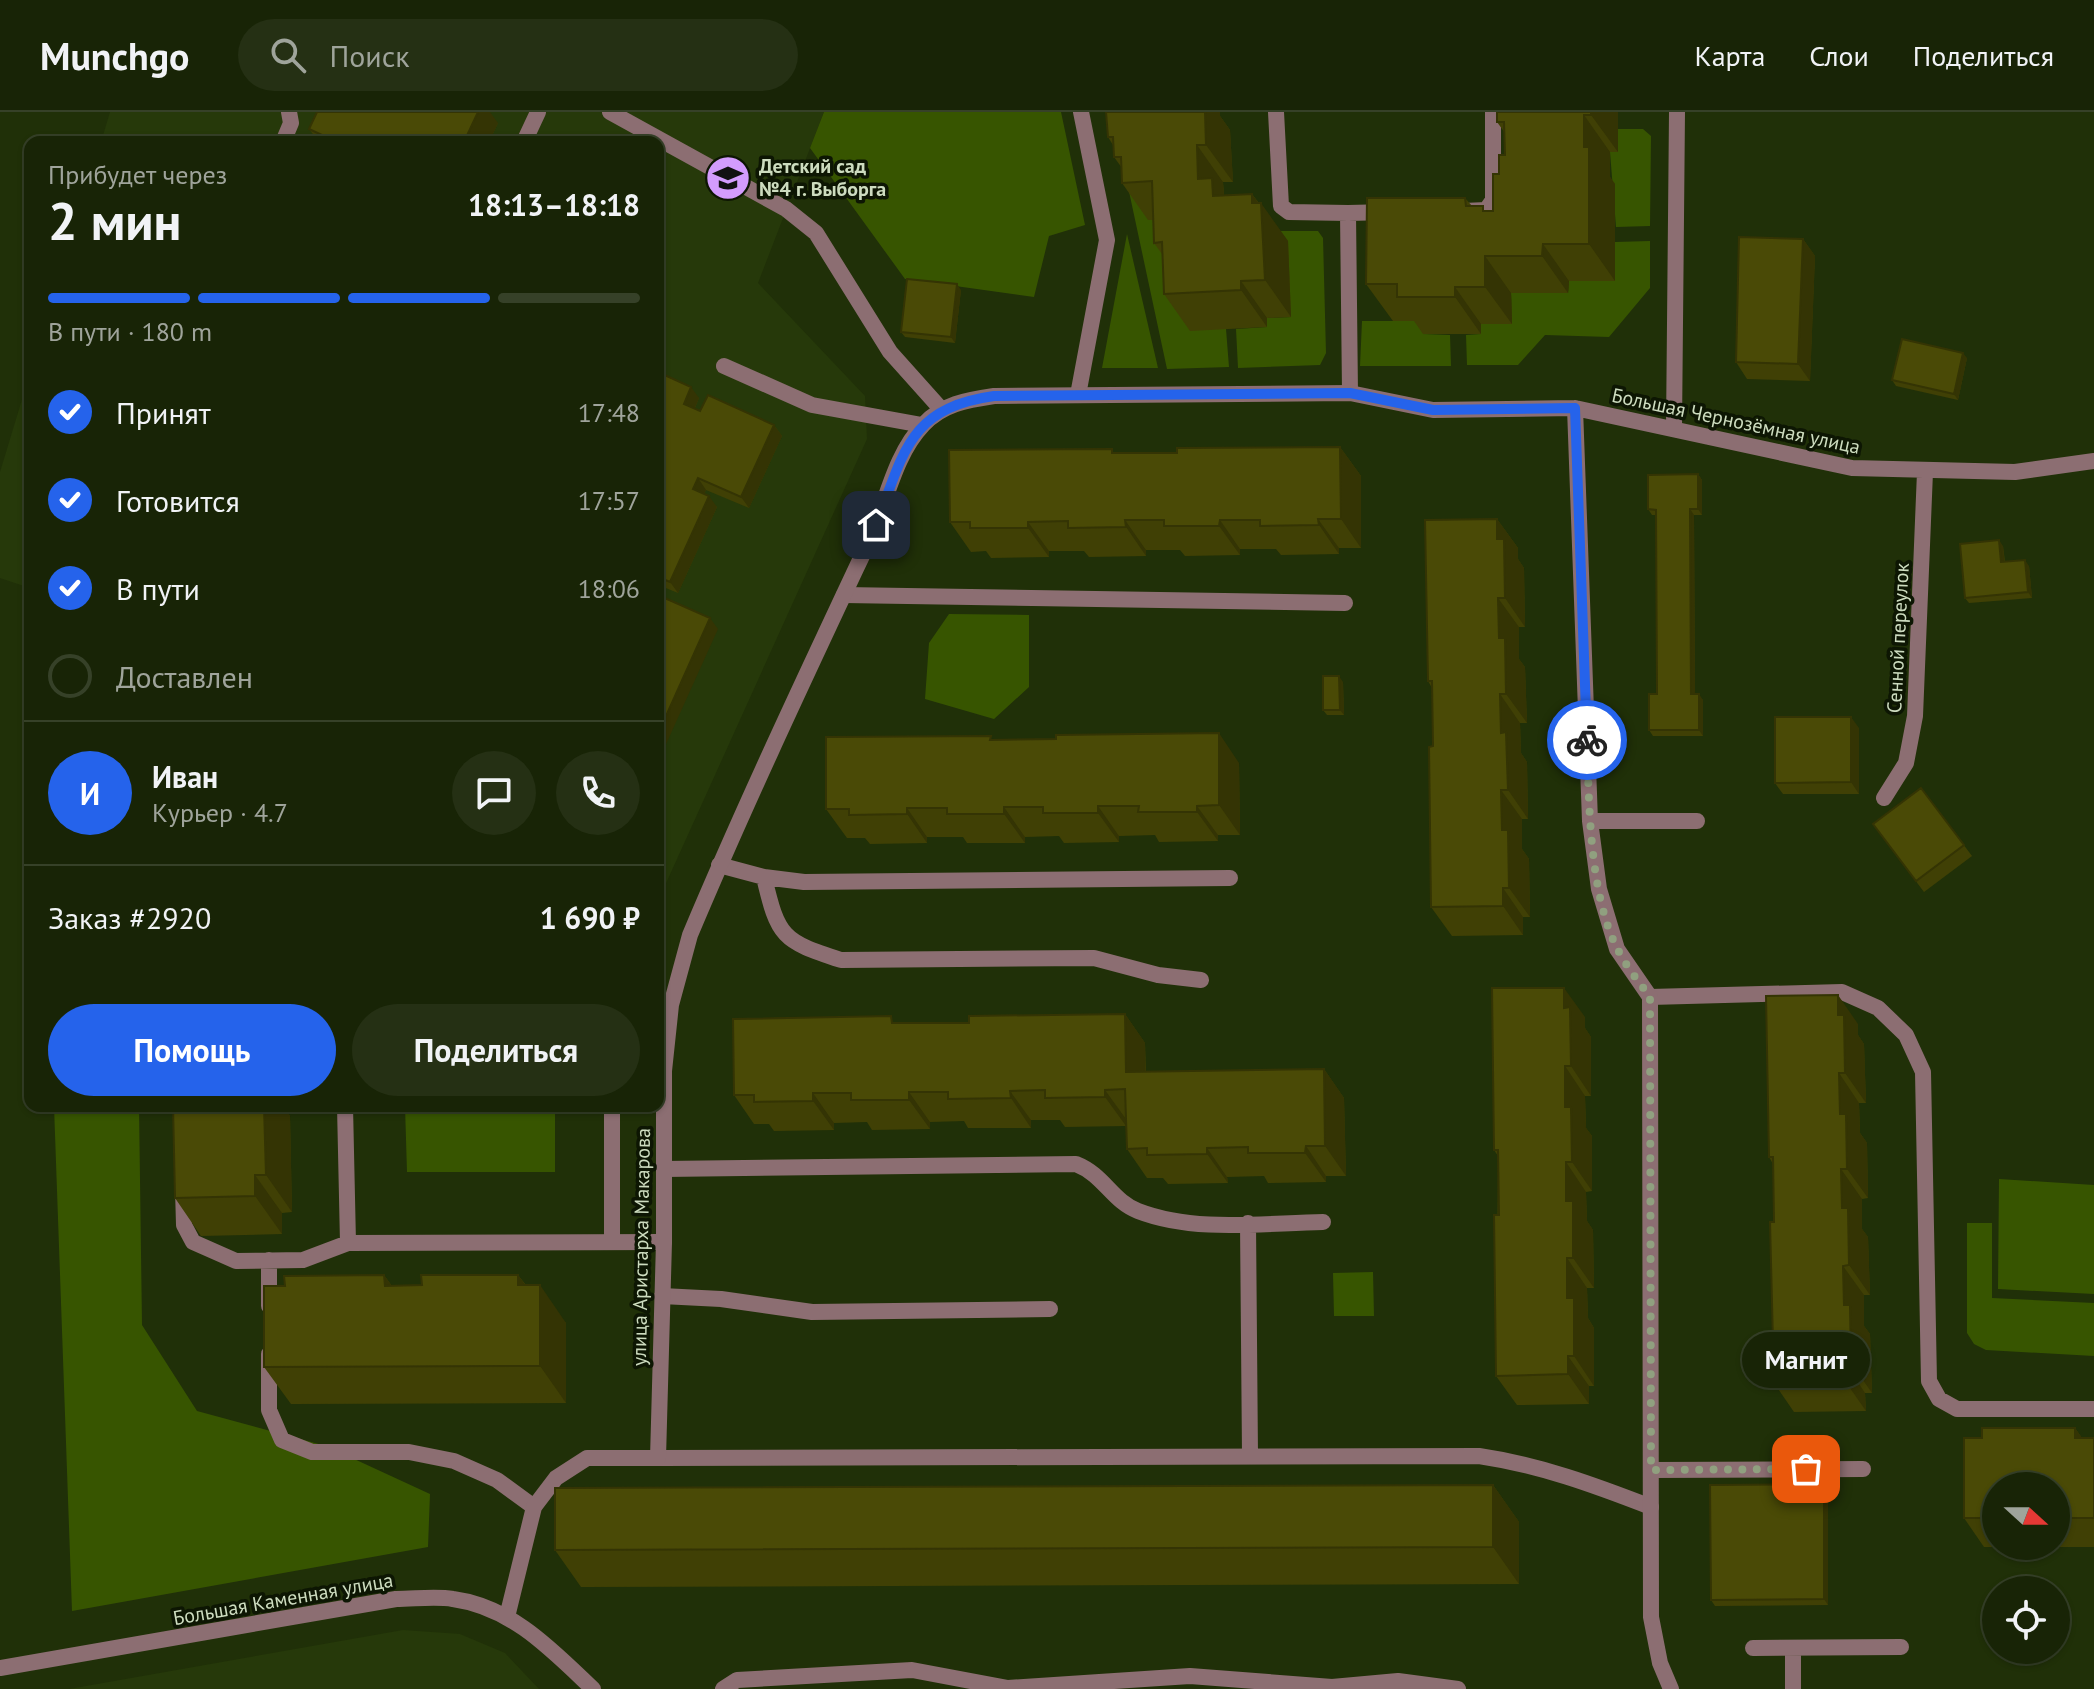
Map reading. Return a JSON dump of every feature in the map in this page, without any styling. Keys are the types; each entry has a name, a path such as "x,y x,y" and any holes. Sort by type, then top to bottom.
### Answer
{"street":[{"path":"286,136 291,123 289,112"},
{"path":"527,136 538,112"},
{"path":"610,112 654,136"},
{"path":"1078,395 1107,240 1081,112"},
{"path":"1276,112 1281,206 1289,212 1409,212"},
{"path":"1440,211 1486,210 1493,200 1493,112"},
{"path":"1674,429 1677,112"},
{"path":"664,142 786,209 816,233 890,352 941,409"},
{"path":"1348,213 1350,393"},
{"path":"724,366 812,405 922,425"},
{"name":"Большая Чернозёмная улица","path":"941,409 966,400 994,396 1350,393 1433,410 1575,408 1852,468 2015,472 2094,461"},
{"path":"1575,408 1590,821 1599,889 1617,949 1650,997 1651,1617 1660,1663 1671,1689"},
{"name":"улица Аристарха Макарова","path":"658,1458 664,1242 664,1071 671,1005 690,935 719,865 876,525 906,449 922,425 941,409"},
{"name":"Сенной переулок","path":"1884,798 1906,763 1915,716 1925,472"},
{"path":"844,595 1345,603"},
{"path":"1590,821 1697,821"},
{"path":"719,865 764,877 804,882 1230,878"},
{"path":"764,877 774,923 801,947 841,960 1094,958 1158,975 1201,980"},
{"path":"1650,997 1842,992 1878,1008 1906,1035 1923,1072 1929,1381 1939,1399 1957,1409 2094,1409"},
{"path":"345,1112 348,1243"},
{"path":"612,1112 612,1242"},
{"path":"664,1169 1076,1164 1096,1172 1110,1191 1137,1211 1198,1224 1323,1222"},
{"path":"182,1165 184,1225 193,1242 236,1261 303,1260 348,1243 664,1242"},
{"path":"1248,1223 1250,1456"},
{"path":"269,1260 269,1410 282,1440 312,1452 409,1452 454,1461 497,1480 534,1507"},
{"path":"662,1296 721,1299 812,1312 1050,1309"},
{"path":"507,1617 534,1507 556,1478 587,1458 1479,1456 1526,1463 1573,1476 1651,1507"},
{"path":"1651,1470 1863,1469"},
{"name":"Большая Каменная улица","path":"0,1668 396,1599 451,1598 481,1605 537,1636 593,1689"},
{"path":"1753,1648 1901,1647"},
{"path":"1793,1648 1793,1689"},
{"path":"723,1689 737,1680 912,1670 1008,1688 1190,1676 1332,1688 1398,1681 1458,1689"}],"shaded area":[{"path":"110,112 824,112 758,283 865,396 867,439 664,888 664,136 103,136"},
{"path":"824,112 1061,112 1085,225 1049,236 1034,297 905,279 810,148"},
{"path":"1112,112 1178,219 1226,329 1229,367 1167,369"},
{"path":"1617,129 1643,129 1651,136 1650,226 1616,227 1610,152"},
{"path":"1278,231 1318,231 1323,238 1326,353 1320,365 1238,368 1236,329 1267,327 1267,318 1291,317"},
{"path":"1127,234 1158,368 1102,368"},
{"path":"1650,241 1650,288 1609,337 1545,335 1518,365 1467,365 1466,335 1481,334 1481,324 1512,324 1511,293 1568,293 1569,281 1615,281 1615,242"},
{"path":"1362,321 1423,321 1423,334 1450,335 1451,366 1360,366"},
{"path":"24,393 24,586 0,578 0,472"},
{"path":"949,614 1029,615 1029,687 994,719 925,699 929,643"},
{"path":"54,1112 139,1112 142,1325 197,1411 326,1446 430,1494 428,1547 72,1611"},
{"path":"405,1112 555,1112 555,1172 407,1172"},
{"path":"1999,1179 2094,1185 2094,1294 1998,1289"},
{"path":"1967,1223 1992,1223 1992,1298 2094,1303 2094,1356 1986,1350 1974,1344 1967,1333"},
{"path":"1373,1272 1374,1316 1334,1316 1333,1273"},
{"path":"403,1630 460,1634 505,1653 539,1689 69,1689"}],"building":[{"path":"317,112 478,112 467,136 324,136 309,129"},
{"path":"1106,112 1205,112 1206,145 1197,145 1198,179 1212,178 1213,196 1252,194 1252,203 1261,203 1265,280 1241,281 1241,290 1164,294 1162,242 1154,243 1152,181 1122,183 1121,157 1114,157 1113,137 1108,137"},
{"path":"1497,112 1591,112 1591,115 1584,115 1584,147 1589,147 1589,244 1543,244 1542,256 1485,256 1485,287 1455,287 1455,297 1397,297 1397,284 1366,284 1367,198 1465,198 1466,206 1483,206 1483,211 1493,211 1493,174 1499,174 1499,155 1505,155 1504,122 1497,122"},
{"path":"1739,237 1803,239 1798,364 1736,362"},
{"path":"907,279 957,284 951,337 901,332"},
{"path":"1902,339 1963,353 1954,394 1892,380"},
{"path":"664,375 691,387 684,404 700,411 708,395 774,425 741,497 698,478 693,489 709,496 670,582 664,580"},
{"path":"1340,447 1341,519 1318,519 1319,525 1260,526 1260,520 1220,520 1219,526 1164,526 1164,520 1125,520 1126,527 1068,528 1068,521 1028,522 1028,528 970,528 970,522 950,522 949,450 1112,449 1112,453 1177,453 1177,448"},
{"path":"1698,474 1698,509 1690,509 1691,694 1699,694 1699,730 1649,730 1649,694 1657,694 1656,510 1648,509 1648,475"},
{"path":"1497,519 1497,539 1504,539 1505,598 1498,598 1499,638 1505,638 1506,694 1500,694 1501,733 1506,732 1508,790 1501,790 1502,830 1508,830 1509,888 1503,888 1503,906 1431,907 1429,747 1433,746 1432,681 1428,681 1425,520"},
{"path":"1999,540 2001,562 2025,560 2028,592 1965,598 1960,544"},
{"path":"664,598 710,618 664,721"},
{"path":"1323,676 1339,676 1340,710 1323,710"},
{"path":"1775,717 1851,717 1851,782 1775,783"},
{"path":"1219,733 1219,805 1197,806 1197,812 1138,812 1139,806 1098,806 1098,813 1043,813 1043,807 1004,807 1004,814 947,814 947,808 907,808 907,814 849,815 849,809 826,809 826,737 991,736 990,740 1056,739 1056,735"},
{"path":"1921,788 1964,845 1916,881 1873,824"},
{"path":"1492,988 1564,988 1564,1008 1570,1007 1571,1066 1565,1066 1565,1107 1571,1107 1572,1162 1566,1162 1566,1201 1573,1201 1573,1258 1567,1258 1567,1298 1574,1298 1574,1356 1568,1356 1568,1374 1496,1376 1494,1215 1499,1215 1498,1150 1494,1150"},
{"path":"1838,995 1838,1015 1844,1015 1845,1073 1839,1073 1840,1114 1846,1114 1847,1169 1841,1169 1842,1208 1848,1208 1849,1265 1843,1266 1844,1305 1850,1305 1851,1363 1845,1363 1845,1381 1774,1383 1770,1222 1774,1222 1773,1157 1769,1157 1766,996"},
{"path":"1125,1014 1126,1072 1324,1069 1325,1146 1306,1146 1305,1153 1248,1153 1248,1147 1207,1148 1207,1154 1147,1155 1147,1148 1127,1149 1125,1089 1105,1090 1105,1097 1045,1098 1045,1090 1010,1091 1011,1098 948,1099 948,1092 909,1092 909,1100 851,1100 851,1093 813,1093 813,1101 754,1102 754,1095 734,1095 733,1019 891,1016 892,1023 969,1023 969,1016"},
{"path":"173,1112 264,1112 266,1175 255,1175 255,1196 175,1198"},
{"path":"384,1275 385,1286 422,1285 421,1275 518,1275 518,1285 540,1285 540,1366 264,1367 264,1286 285,1286 284,1276"},
{"path":"1982,1428 2075,1428 2075,1438 2094,1438 2094,1518 2070,1518 2070,1472 1982,1472 1982,1518 1964,1518 1964,1438 1982,1438"},
{"path":"1824,1484 1824,1599 1711,1600 1710,1485"},
{"path":"1493,1485 1493,1547 555,1550 555,1488"}],"way so far":[{"path":"1587,740 1590,821 1599,889 1617,949 1650,997 1651,1470 1806,1469"}],"place":[{"name":"Детский сад №4 г. Выборга","path":"728,178"},
{"name":"Магнит","path":"1806,1469"}],"route":[{"path":"876,525 906,449 922,425 941,409 966,400 994,396 1350,393 1433,410 1575,408 1587,740"}]}
